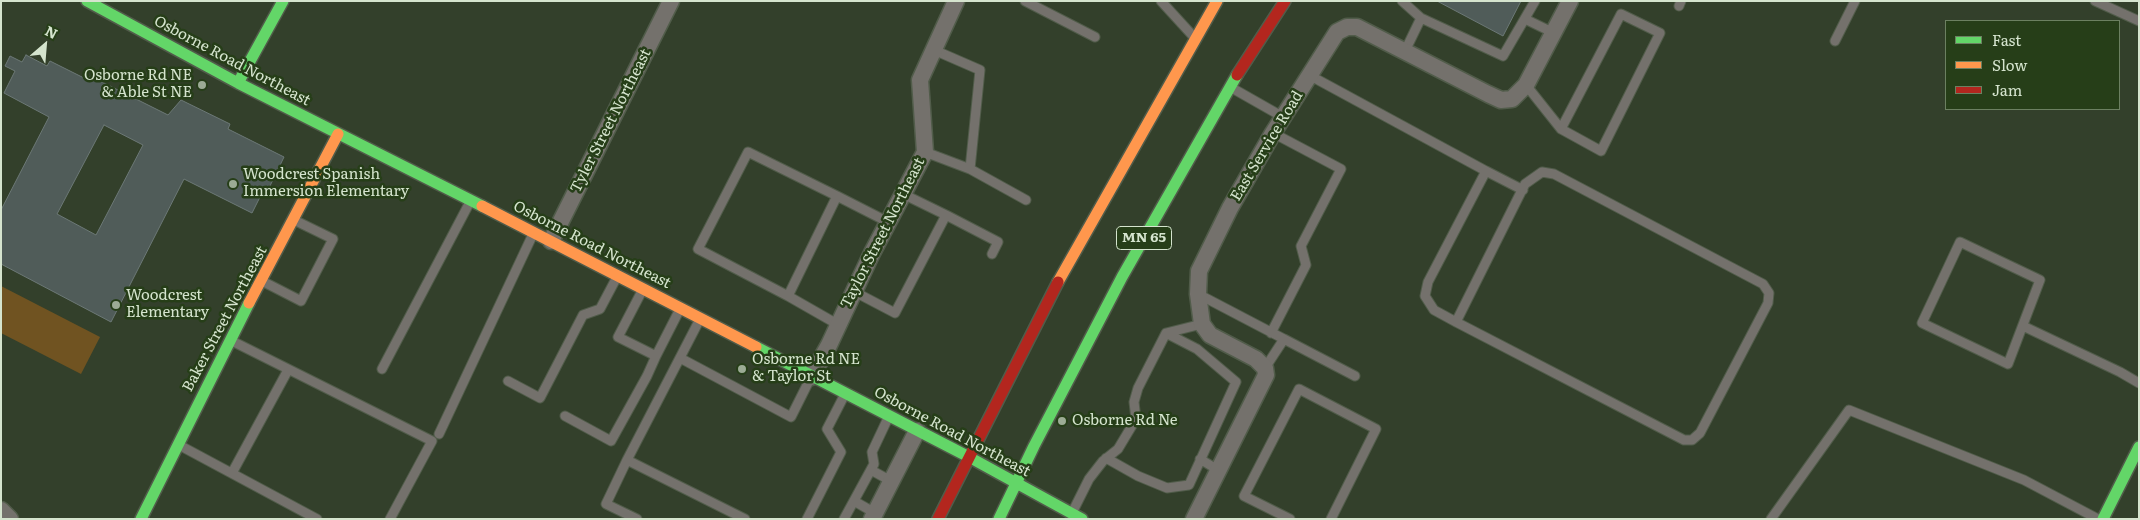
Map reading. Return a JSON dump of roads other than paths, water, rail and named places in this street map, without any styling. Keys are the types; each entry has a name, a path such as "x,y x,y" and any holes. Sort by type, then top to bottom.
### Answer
{"main road":[{"name":"Osborne Road Northeast","path":"87,1 238,83 534,232 970,457 1082,519"},
{"path":"238,83 283,1"},
{"path":"938,519 1040,314 1194,38 1217,1"},
{"name":"MN 65","path":"999,519 1016,482 1122,277 1230,87 1285,1"},
{"name":"Baker Street Northeast","path":"140,519 230,340 338,134"},
{"path":"2102,519 2139,447"}],"street":[{"name":"Tyler Street Northeast","path":"551,241 671,1"},
{"name":"Taylor Street Northeast","path":"811,376 925,152 920,80 956,1"},
{"name":"East Service Road","path":"1202,324 1198,294 1199,271 1204,258 1273,133 1337,32 1347,26 1357,26 1501,100 1512,98 1526,85 1570,1"},
{"path":"1194,519 1266,376 1265,368 1256,359 1210,335 1202,324"},
{"path":"874,516 917,430"},
{"path":"1,510 10,519"}],"lane":[{"path":"1025,1 1095,37"},
{"path":"1161,1 1194,38"},
{"path":"1402,1 1421,18 1503,56 1535,1"},
{"path":"1835,41 1855,1"},
{"path":"2095,1 2139,21"},
{"path":"1526,85 1561,129 1601,151 1660,33 1621,14 1561,129"},
{"path":"1404,51 1421,18"},
{"path":"1525,18 1554,33"},
{"path":"934,50 980,70 970,169"},
{"path":"1309,75 1523,190"},
{"path":"1230,87 1284,117"},
{"path":"1271,333 1306,265 1301,246 1341,169 1273,133"},
{"path":"837,324 788,296 698,250 748,152 888,222"},
{"path":"925,152 970,169 1026,200"},
{"path":"1456,322 1523,190 1534,176 1542,172 1554,174 1763,284 1769,293 1768,303 1700,433 1692,440 1684,440 1456,322 1434,310 1425,296 1428,282 1486,171"},
{"path":"903,194 998,242 992,254"},
{"path":"788,296 837,196"},
{"path":"382,369 471,200"},
{"path":"854,291 895,313 946,215"},
{"path":"262,281 301,301 333,239 294,220"},
{"path":"439,434 534,232"},
{"path":"1960,242 2040,280 2024,326 2008,364 1922,323 1960,242"},
{"path":"508,381 540,398 583,315 600,309 618,275"},
{"path":"644,289 618,337 656,356"},
{"path":"1198,294 1355,376"},
{"path":"565,416 611,441 647,376 680,308"},
{"path":"637,519 606,504 700,318"},
{"path":"1071,513 1090,479 1106,458 1118,448 1136,419 1134,402 1138,388 1166,333 1202,324"},
{"path":"2024,326 2139,383"},
{"path":"1106,458 1138,476 1167,488 1189,485 1236,382 1197,349 1166,333"},
{"path":"1265,368 1284,339"},
{"path":"230,340 432,441 390,519"},
{"path":"680,358 791,418 811,376"},
{"path":"232,473 288,370"},
{"path":"1290,519 1244,496 1299,390 1376,429 1331,519"},
{"path":"807,519 841,452 827,429 845,394"},
{"path":"1771,519 1849,410 2024,480 2098,519"},
{"path":"844,519 874,464 872,452 889,416"},
{"path":"178,444 318,519"},
{"path":"1200,459 1218,470"},
{"path":"627,460 745,519"},
{"path":"871,470 891,481"},
{"path":"854,501 874,516"}],"place":[{"name":"Osborne Rd NE & Able St NE","path":"202,85"},
{"name":"Woodcrest Spanish Immersion Elementary","path":"233,184"},
{"name":"Woodcrest Elementary","path":"116,305"},
{"name":"Osborne Rd NE & Taylor St","path":"742,369"},
{"name":"Osborne Rd Ne","path":"1062,421"}]}
